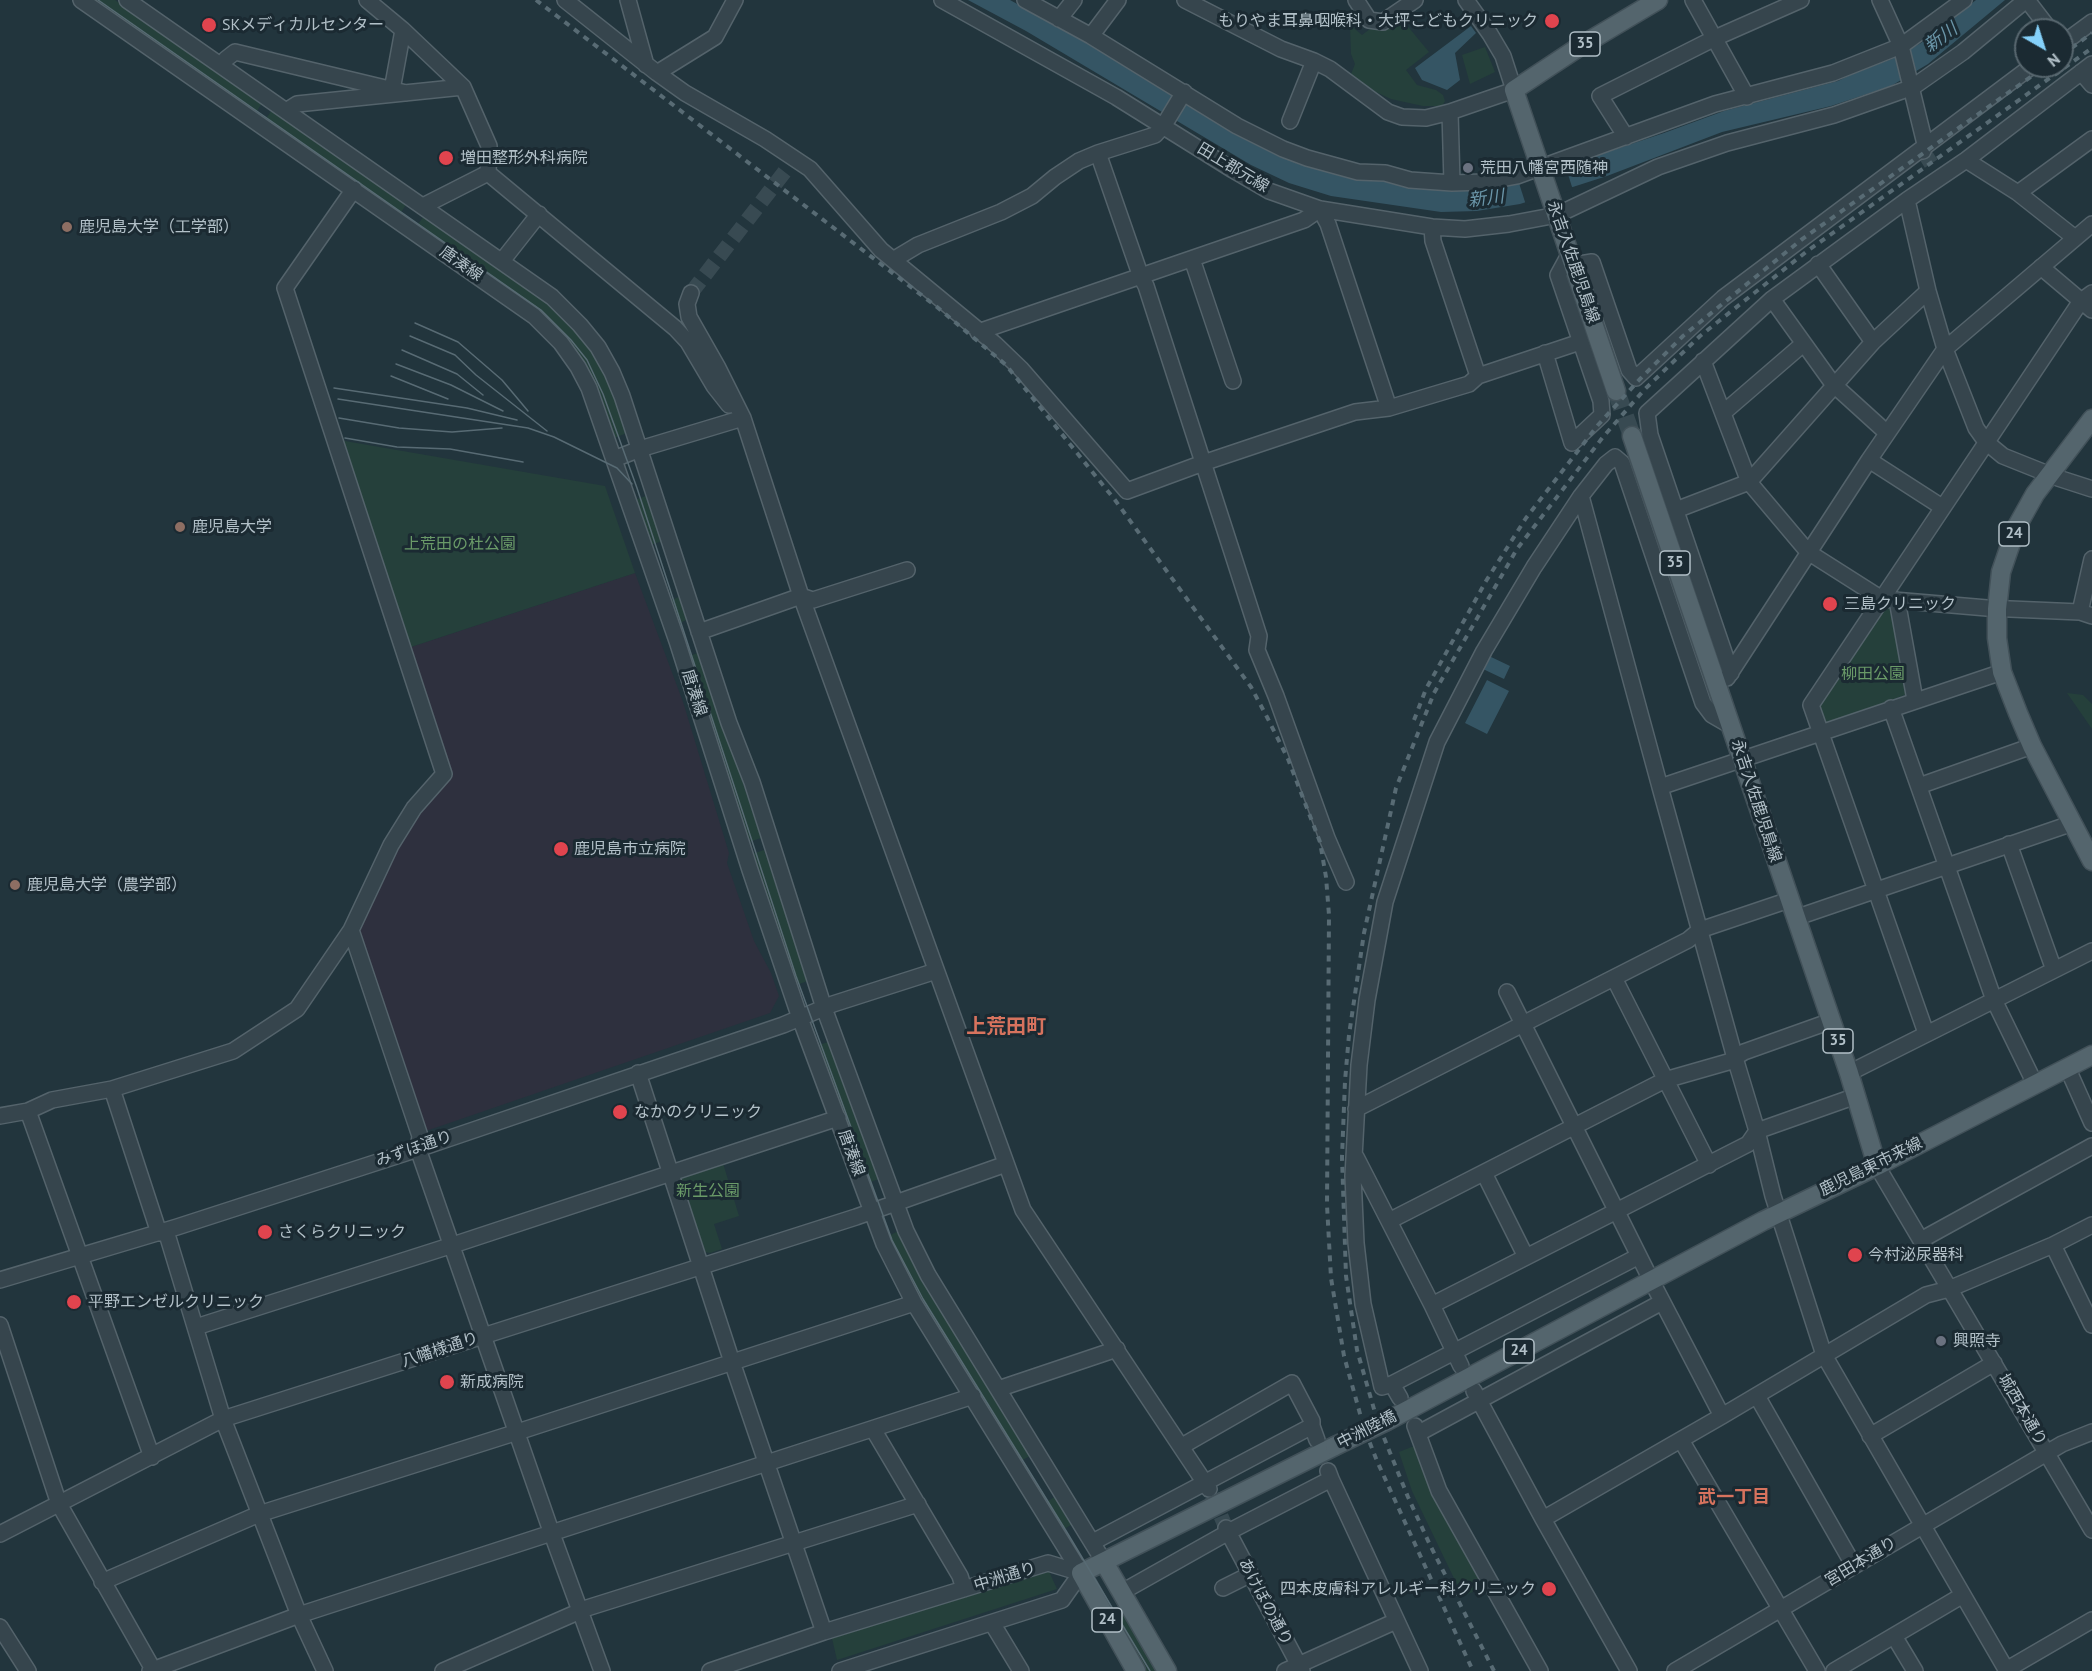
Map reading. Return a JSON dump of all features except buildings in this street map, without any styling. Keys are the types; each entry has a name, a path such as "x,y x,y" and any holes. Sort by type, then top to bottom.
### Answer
{"main road":[{"name":"35","path":"1515,90 1579,47 1658,0"},
{"name":"永吉入佐鹿児島線","path":"1515,90 1616,391"},
{"name":"24","path":"2092,419 2035,494 2016,528 2001,572 1997,609 1997,638 2002,672 2032,746 2092,861"},
{"name":"永吉入佐鹿児島線","path":"1632,436 1849,1073 1877,1166"},
{"name":"鹿児島東市来線","path":"1651,1280 1778,1213 1877,1166 2092,1055"},
{"name":"中洲陸橋","path":"1081,1574 1387,1421 1651,1280"},
{"name":"24","path":"1104,1562 1167,1671"},
{"name":"24","path":"1081,1574 1136,1671"}],"street":[{"name":"唐湊線","path":"81,0 534,316 561,343 578,367 589,388 680,651 800,1018 884,1244 914,1303 1081,1574"},
{"path":"368,0 463,87 489,146 488,172"},
{"path":"565,0 685,93 791,164 810,169 881,250 995,344 1021,369 1127,491 1355,412 1389,408 1469,384 1478,376 1580,342"},
{"path":"628,0 652,69"},
{"path":"652,69 715,37 735,0"},
{"name":"田上郡元線","path":"942,0 1164,125 1233,171 1269,191 1320,208 1432,227 1466,229 1557,215 1658,167 1727,143 1834,115 1913,87 1963,52 2026,0"},
{"path":"1025,0 1091,36 1237,126 1283,149 1307,159 1358,172 1385,173 1410,180 1452,183 1485,182 1517,176 1715,104 1833,73 1901,46 1964,0"},
{"path":"1059,19 1074,0"},
{"path":"1091,36 1118,0"},
{"path":"1185,0 1281,49 1314,61 1345,79 1375,104 1402,117 1426,118 1515,90 1507,63 1474,3"},
{"path":"1356,0 1369,20 1383,21 1415,0"},
{"path":"1693,0 1747,97"},
{"path":"1626,137 1600,96 1715,38 1801,0"},
{"path":"1880,0 1901,46 1913,87 1924,148"},
{"path":"2026,0 2040,18"},
{"name":"唐湊線","path":"130,1 552,297 598,347 612,372 639,449 729,723 752,782 824,1008 906,1231 928,1275 1104,1562"},
{"path":"2074,35 2092,22"},
{"path":"399,92 403,30"},
{"path":"221,65 235,52 399,92"},
{"path":"1290,121 1314,61"},
{"path":"1731,673 1650,435 1647,413 1772,299 1907,200 1937,173 1966,160 2087,68 2092,85"},
{"path":"1545,353 1572,443 1602,415 1601,401 1558,275 1572,259 1592,262 1629,370 1636,378 1723,298 2016,78"},
{"path":"285,111 297,104 463,87"},
{"path":"893,260 926,241 1001,212 1032,196 1079,161 1155,135 1164,125 1184,92"},
{"path":"1450,112 1452,183"},
{"path":"2018,193 2092,138"},
{"path":"1098,153 1141,278 1146,286 1259,636 1257,650 1346,882"},
{"path":"1966,160 2018,193 2075,238"},
{"path":"423,206 488,172"},
{"path":"488,172 675,328 698,357 726,402 743,418"},
{"path":"0,1116 28,1111 52,1100 112,1089 233,1051 297,1009 351,930 391,846 414,808 444,774 285,288 354,189"},
{"path":"1907,200 1928,291 1945,349 1976,428 1986,442 2003,456 2092,489"},
{"path":"978,332 1141,278 1304,220 1320,208 1328,224 1389,408"},
{"path":"502,261 538,214"},
{"path":"1718,690 1945,349 2092,224"},
{"path":"1432,227 1433,241 1478,376"},
{"path":"1192,259 1233,381"},
{"path":"1818,264 1873,342"},
{"path":"1926,1033 1811,705 1889,600 1942,507 2088,301 2041,267"},
{"path":"1676,510 1749,482 1833,384 1873,342 1928,291"},
{"path":"691,292 687,304 689,317 743,418 801,596 1023,1210 1208,1486"},
{"path":"1772,299 1833,384 1887,433"},
{"path":"1723,413 1803,344"},
{"path":"1703,361 1749,482 1808,552 1889,600 2086,614 2092,559"},
{"path":"614,459 639,449 743,418"},
{"path":"1639,1257 1392,1384 1382,1387 1363,1304 1356,1243 1353,1176 1356,1157 1356,1109 1367,1000 1385,902 1437,742 1484,651 1534,567 1581,496 1606,464 1615,457 1622,463 1702,704 1712,715 1731,726"},
{"path":"1869,460 1942,507"},
{"path":"1581,496 1734,1058 1757,1131 1778,1213 1824,1355 2007,1671 2092,1620"},
{"path":"699,632 801,596 813,600 907,570"},
{"path":"1889,600 1915,700"},
{"path":"1660,787 2002,672"},
{"path":"1891,708 1994,1000 2035,1084"},
{"path":"1919,786 2032,746"},
{"path":"1795,918 2073,823"},
{"path":"2009,844 2054,970"},
{"path":"1356,1109 1524,1025 1688,939 1700,930 1789,900"},
{"path":"351,930 420,1136 418,1149 602,1671"},
{"path":"1849,1073 2092,951"},
{"name":"みずほ通り","path":"0,1280 162,1232 418,1149 936,971"},
{"path":"1614,978 1709,1165"},
{"path":"1507,992 1639,1257 1722,1416"},
{"path":"1389,1221 1575,1128 1665,1080 1728,1062 1744,1052 1831,1021"},
{"path":"2067,1068 2092,1123"},
{"path":"638,1073 732,1362 824,1632"},
{"path":"112,1089 196,1327 223,1419 299,1616 325,1671"},
{"path":"1432,1305 1709,1165 1748,1144 1757,1131 1856,1096"},
{"path":"28,1111 152,1457"},
{"path":"196,1327 451,1246 838,1118"},
{"path":"1921,1240 2092,1146"},
{"path":"1356,1157 1461,1366"},
{"name":"八幡様通り","path":"0,1534 223,1419 872,1212 1006,1164"},
{"name":"城西本通り","path":"1877,1166 2092,1530"},
{"path":"1484,1173 1526,1257"},
{"path":"1543,1519 1757,1396 1926,1295 1949,1289 2053,1245 2092,1225"},
{"path":"2053,1245 2092,1325"},
{"path":"1540,1671 1439,1491 1417,1430 1477,1396 1662,1302"},
{"path":"102,1582 259,1514 914,1303"},
{"path":"0,1325 59,1504 153,1670 299,1616 973,1396"},
{"path":"998,1389 1117,1349"},
{"path":"1870,1436 1994,1363"},
{"path":"1093,1542 1314,1433 1312,1420 1292,1383 1182,1446"},
{"path":"1392,1384 1400,1398"},
{"path":"1477,1396 1629,1671"},
{"path":"1757,1396 1854,1566"},
{"path":"873,1429 960,1576 964,1589"},
{"name":"宮田本通り","path":"1675,1671 2062,1444 2092,1432"},
{"path":"1681,1440 1816,1671"},
{"path":"1122,1592 1227,1530 1330,1475 1420,1671"},
{"path":"443,1671 579,1611 918,1504"},
{"name":"あけぼの通り","path":"1227,1530 1251,1574 1295,1669"},
{"name":"中洲通り","path":"710,1671 824,1632 1048,1563 1081,1574"},
{"path":"840,1671 1062,1600 1081,1574"},
{"path":"1223,1588 1251,1574"},
{"path":"1834,1671 1963,1596"},
{"path":"1295,1669 1396,1621"},
{"path":"992,1623 1021,1671"},
{"path":"0,1627 28,1671"},
{"path":"1894,1636 1915,1671"}],"shaded area":[{"name":"鹿児島市立病院","path":"635,573 683,702 729,853 727,863 754,941 771,973 779,996 770,1013 426,1131 422,1130 356,927 396,845 450,774 408,648"}],"green space":[{"path":"92,0 115,0 262,103 255,114"},
{"path":"1400,17 1429,52 1406,70 1417,85 1436,90 1443,95 1445,101 1442,106 1423,106 1391,99 1376,92 1351,74 1355,64 1351,54 1350,25 1362,35 1374,26"},
{"path":"1485,47 1495,72 1470,84 1462,55"},
{"path":"272,110 407,203 400,214 265,120"},
{"path":"424,216 546,302 577,332 597,357 612,389 627,433 614,438 600,394 586,363 567,340 416,227"},
{"name":"上荒田の杜公園","path":"339,440 605,486 635,573 408,648"},
{"path":"646,496 663,541 650,545 634,500"},
{"path":"681,596 689,619 677,624 669,601"},
{"name":"柳田公園","path":"1892,606 1907,694 1825,725 1819,703 1882,607"},
{"path":"700,652 761,838 749,842 687,657"},
{"path":"2067,693 2083,695 2092,704 2092,729"},
{"path":"764,850 808,981 796,985 752,854"},
{"path":"831,1041 879,1179 867,1183 819,1045"},
{"name":"新生公園","path":"722,1160 739,1216 714,1224 722,1249 710,1253 705,1252 680,1178 682,1173"},
{"path":"898,1231 1030,1456 1019,1462 909,1282 887,1237"},
{"path":"1419,1444 1487,1584 1463,1597 1412,1491 1399,1452"},
{"path":"1056,1496 1073,1524 1062,1530 1045,1503"},
{"path":"1047,1567 1057,1589 837,1660 831,1634"},
{"path":"1127,1611 1160,1671 1146,1671 1115,1617"}],"water":[{"name":"新川","path":"968,0 1010,0 1121,61 1237,132 1298,164 1412,186 1453,190 1488,190 1515,183 1724,111 1838,81 1892,59 1921,43 1976,0 2005,0 1928,64 1891,86 1831,106 1722,132 1607,176 1520,204 1477,211 1441,212 1331,196 1289,183 1251,165 1026,31"},
{"path":"1471,26 1476,33 1455,53 1460,80 1447,90 1422,80 1415,68"},
{"path":"1489,656 1510,666 1504,679 1483,669"},
{"path":"1487,680 1509,691 1487,734 1465,723"}],"pier":[{"path":"1565,165 1573,190 1526,205 1518,180"}],"tunnel":[{"path":"1923,151 1934,168"},
{"path":"691,293 786,170"},
{"path":"1616,391 1632,436"},
{"path":"1212,1495 1226,1528"}],"tram line":[{"path":"98,0 541,310 587,360 603,394 637,488 796,976 892,1240 923,1299 1150,1671"},
{"path":"415,323 458,342 502,380 528,411"},
{"path":"410,336 455,355 476,375 547,431"},
{"path":"402,350 457,374 483,395"},
{"path":"396,364 451,385 503,411"},
{"path":"391,376 448,399"},
{"path":"334,388 467,408 517,420"},
{"path":"338,399 528,428 554,437 617,468 632,484"},
{"path":"339,418 399,428 452,432 502,428"},
{"path":"345,438 397,447 450,449 523,462"}],"railway":[{"path":"536,0 937,307 1006,365 1115,500 1251,687 1288,759 1320,842 1326,877 1329,915 1327,1205 1331,1278 1344,1356 1364,1428 1377,1461 1473,1671"},
{"path":"2074,46 2092,33"},
{"path":"1494,1671 1430,1545 1378,1423 1357,1350 1346,1276 1342,1157 1349,1035 1364,933 1396,788 1434,693 1517,549 1603,437 1644,390 1700,336 1806,252 2092,48"},
{"path":"1414,720 1426,689 1486,581 1526,518 1598,425 1640,379 1683,336 1801,240 2029,78"}],"place":[{"name":"もりやま耳鼻咽喉科・大坪こどもクリニック","path":"1552,21"},
{"name":"SKメディカルセンター","path":"209,25"},
{"name":"増田整形外科病院","path":"446,158"},
{"name":"荒田八幡宮西随神","path":"1468,168"},
{"name":"鹿児島大学（工学部）","path":"67,227"},
{"name":"鹿児島大学","path":"180,527"},
{"name":"三島クリニック","path":"1830,604"},
{"name":"鹿児島市立病院","path":"561,849"},
{"name":"鹿児島大学（農学部）","path":"15,885"},
{"name":"なかのクリニック","path":"620,1112"},
{"name":"さくらクリニック","path":"265,1232"},
{"name":"今村泌尿器科","path":"1855,1255"},
{"name":"平野エンゼルクリニック","path":"74,1302"},
{"name":"興照寺","path":"1941,1341"},
{"name":"新成病院","path":"447,1382"},
{"name":"四本皮膚科アレルギー科クリニック","path":"1549,1589"}],"district":[{"name":"上荒田町","path":"1006,1027"},
{"name":"武一丁目","path":"1734,1498"}]}
